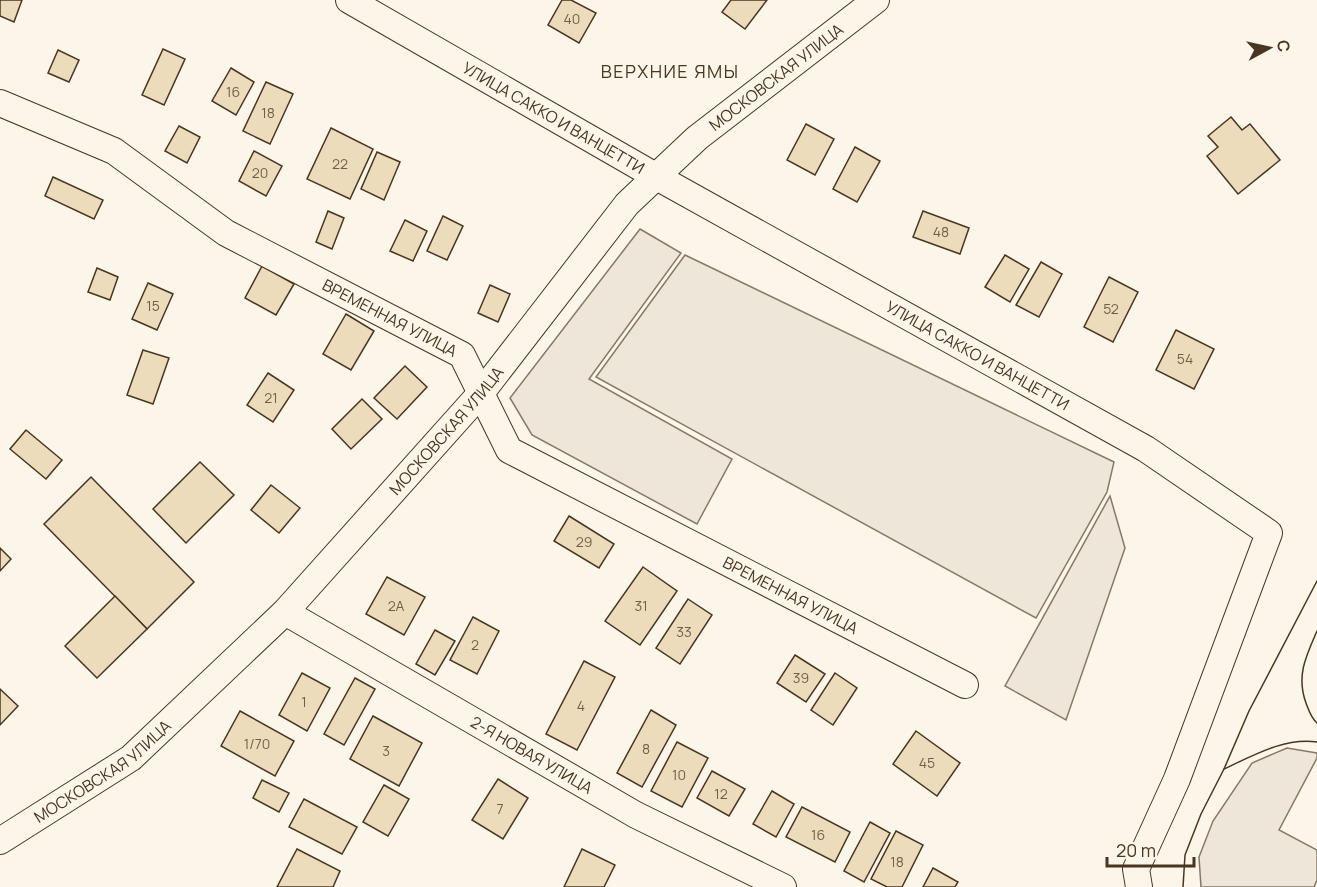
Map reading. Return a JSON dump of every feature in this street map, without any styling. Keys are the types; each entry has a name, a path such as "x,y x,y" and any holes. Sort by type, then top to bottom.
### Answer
{"street":[{"name":"УЛИЦА САККО И ВАНЦЕТТИ","path":"349,0 657,177 1146,449 1269,533 1177,779 1136,869 1139,887"},
{"name":"МОСКОВСКАЯ УЛИЦА","path":"0,841 131,758 285,612 481,393 627,204 697,138 876,0"},
{"name":"ВРЕМЕННАЯ УЛИЦА","path":"0,103 114,151 226,233 462,355 509,450 965,685"},
{"name":"2-Я НОВАЯ УЛИЦА","path":"285,612 636,815 783,887"}],"shaded area":[{"path":"640,229 681,253 589,379 732,459 697,524 532,435 510,398"},
{"path":"685,255 1114,462 1107,492 1036,618 596,377"},
{"path":"1110,496 1125,548 1066,720 1005,686"},
{"path":"1287,748 1317,753 1317,758 1279,830 1317,850 1317,880 1314,887 1201,887 1199,857 1213,821 1252,763"}],"building":[{"path":"0,0 22,0 14,22 0,16"},
{"path":"562,0 571,0 596,13 579,43 548,25"},
{"path":"731,0 767,0 745,29 722,12"},
{"path":"163,49 185,59 164,105 142,95"},
{"path":"58,50 79,60 69,82 48,73"},
{"path":"231,68 254,82 236,115 212,101"},
{"path":"266,82 293,94 270,144 243,131"},
{"path":"1231,117 1242,130 1250,124 1280,160 1238,194 1207,156 1218,147 1208,136"},
{"path":"806,124 834,139 815,175 787,160"},
{"path":"179,126 200,137 187,163 165,151"},
{"path":"331,128 373,149 350,199 307,179"},
{"path":"855,147 880,161 857,202 833,189"},
{"path":"254,151 282,166 266,196 239,181"},
{"path":"377,152 400,162 384,200 361,189"},
{"path":"53,177 103,200 94,219 45,196"},
{"path":"328,211 344,218 332,249 316,242"},
{"path":"923,211 969,228 960,254 913,237"},
{"path":"443,216 463,226 447,260 427,251"},
{"path":"405,220 427,231 413,261 390,251"},
{"path":"1005,255 1029,269 1010,302 985,287"},
{"path":"1041,262 1062,274 1039,317 1016,305"},
{"path":"262,266 294,284 276,315 245,298"},
{"path":"97,268 118,277 110,300 88,292"},
{"path":"1109,277 1138,292 1113,342 1084,327"},
{"path":"148,283 173,294 157,330 132,319"},
{"path":"490,285 510,294 498,322 478,313"},
{"path":"346,314 374,331 351,370 323,354"},
{"path":"1176,330 1214,349 1194,389 1156,370"},
{"path":"143,350 169,358 153,404 127,395"},
{"path":"405,366 427,387 397,419 374,398"},
{"path":"268,373 294,390 273,422 247,405"},
{"path":"362,399 382,419 351,449 332,429"},
{"path":"26,430 62,460 46,479 10,449"},
{"path":"200,462 234,495 186,543 153,509"},
{"path":"91,477 194,582 147,629 44,524"},
{"path":"271,485 300,508 279,533 251,510"},
{"path":"569,516 614,544 599,568 554,541"},
{"path":"0,548 11,559 0,571"},
{"path":"643,567 677,591 640,645 605,621"},
{"path":"387,577 425,597 404,635 366,614"},
{"path":"115,596 147,629 97,678 65,646"},
{"path":"688,599 712,615 680,664 656,648"},
{"path":"473,617 499,631 477,674 450,660"},
{"path":"435,630 455,641 435,675 416,664"},
{"path":"795,655 825,674 806,702 777,683"},
{"path":"584,661 615,677 577,750 546,734"},
{"path":"302,673 330,688 307,731 279,715"},
{"path":"835,673 857,688 833,725 811,710"},
{"path":"355,678 375,689 344,745 324,734"},
{"path":"0,689 18,706 0,725"},
{"path":"651,710 676,725 642,787 617,773"},
{"path":"240,711 294,741 275,776 221,746"},
{"path":"373,716 422,743 399,786 350,759"},
{"path":"916,731 960,763 937,796 893,764"},
{"path":"677,742 708,758 682,807 651,791"},
{"path":"712,771 745,789 729,816 697,798"},
{"path":"498,779 528,798 503,839 472,820"},
{"path":"262,780 289,793 279,812 253,798"},
{"path":"384,785 409,799 388,836 363,822"},
{"path":"772,791 794,804 776,837 753,824"},
{"path":"304,799 357,827 342,854 289,827"},
{"path":"802,807 850,832 835,862 786,837"},
{"path":"870,822 890,833 864,882 844,871"},
{"path":"896,831 923,845 902,887 887,887 871,879"},
{"path":"297,849 340,871 333,887 277,887"},
{"path":"582,849 615,865 604,887 564,887"},
{"path":"933,868 958,882 955,887 923,887"}],"tram line":[{"path":"1183,887 1185,855 1201,814 1224,769 1249,711 1317,581"},
{"path":"1317,631 1302,675 1303,693 1308,709 1317,723"},
{"path":"1224,769 1257,753 1281,745 1293,742 1317,742"}],"district":[{"name":"ВЕРХНИЕ ЯМЫ","path":"670,72"}]}
